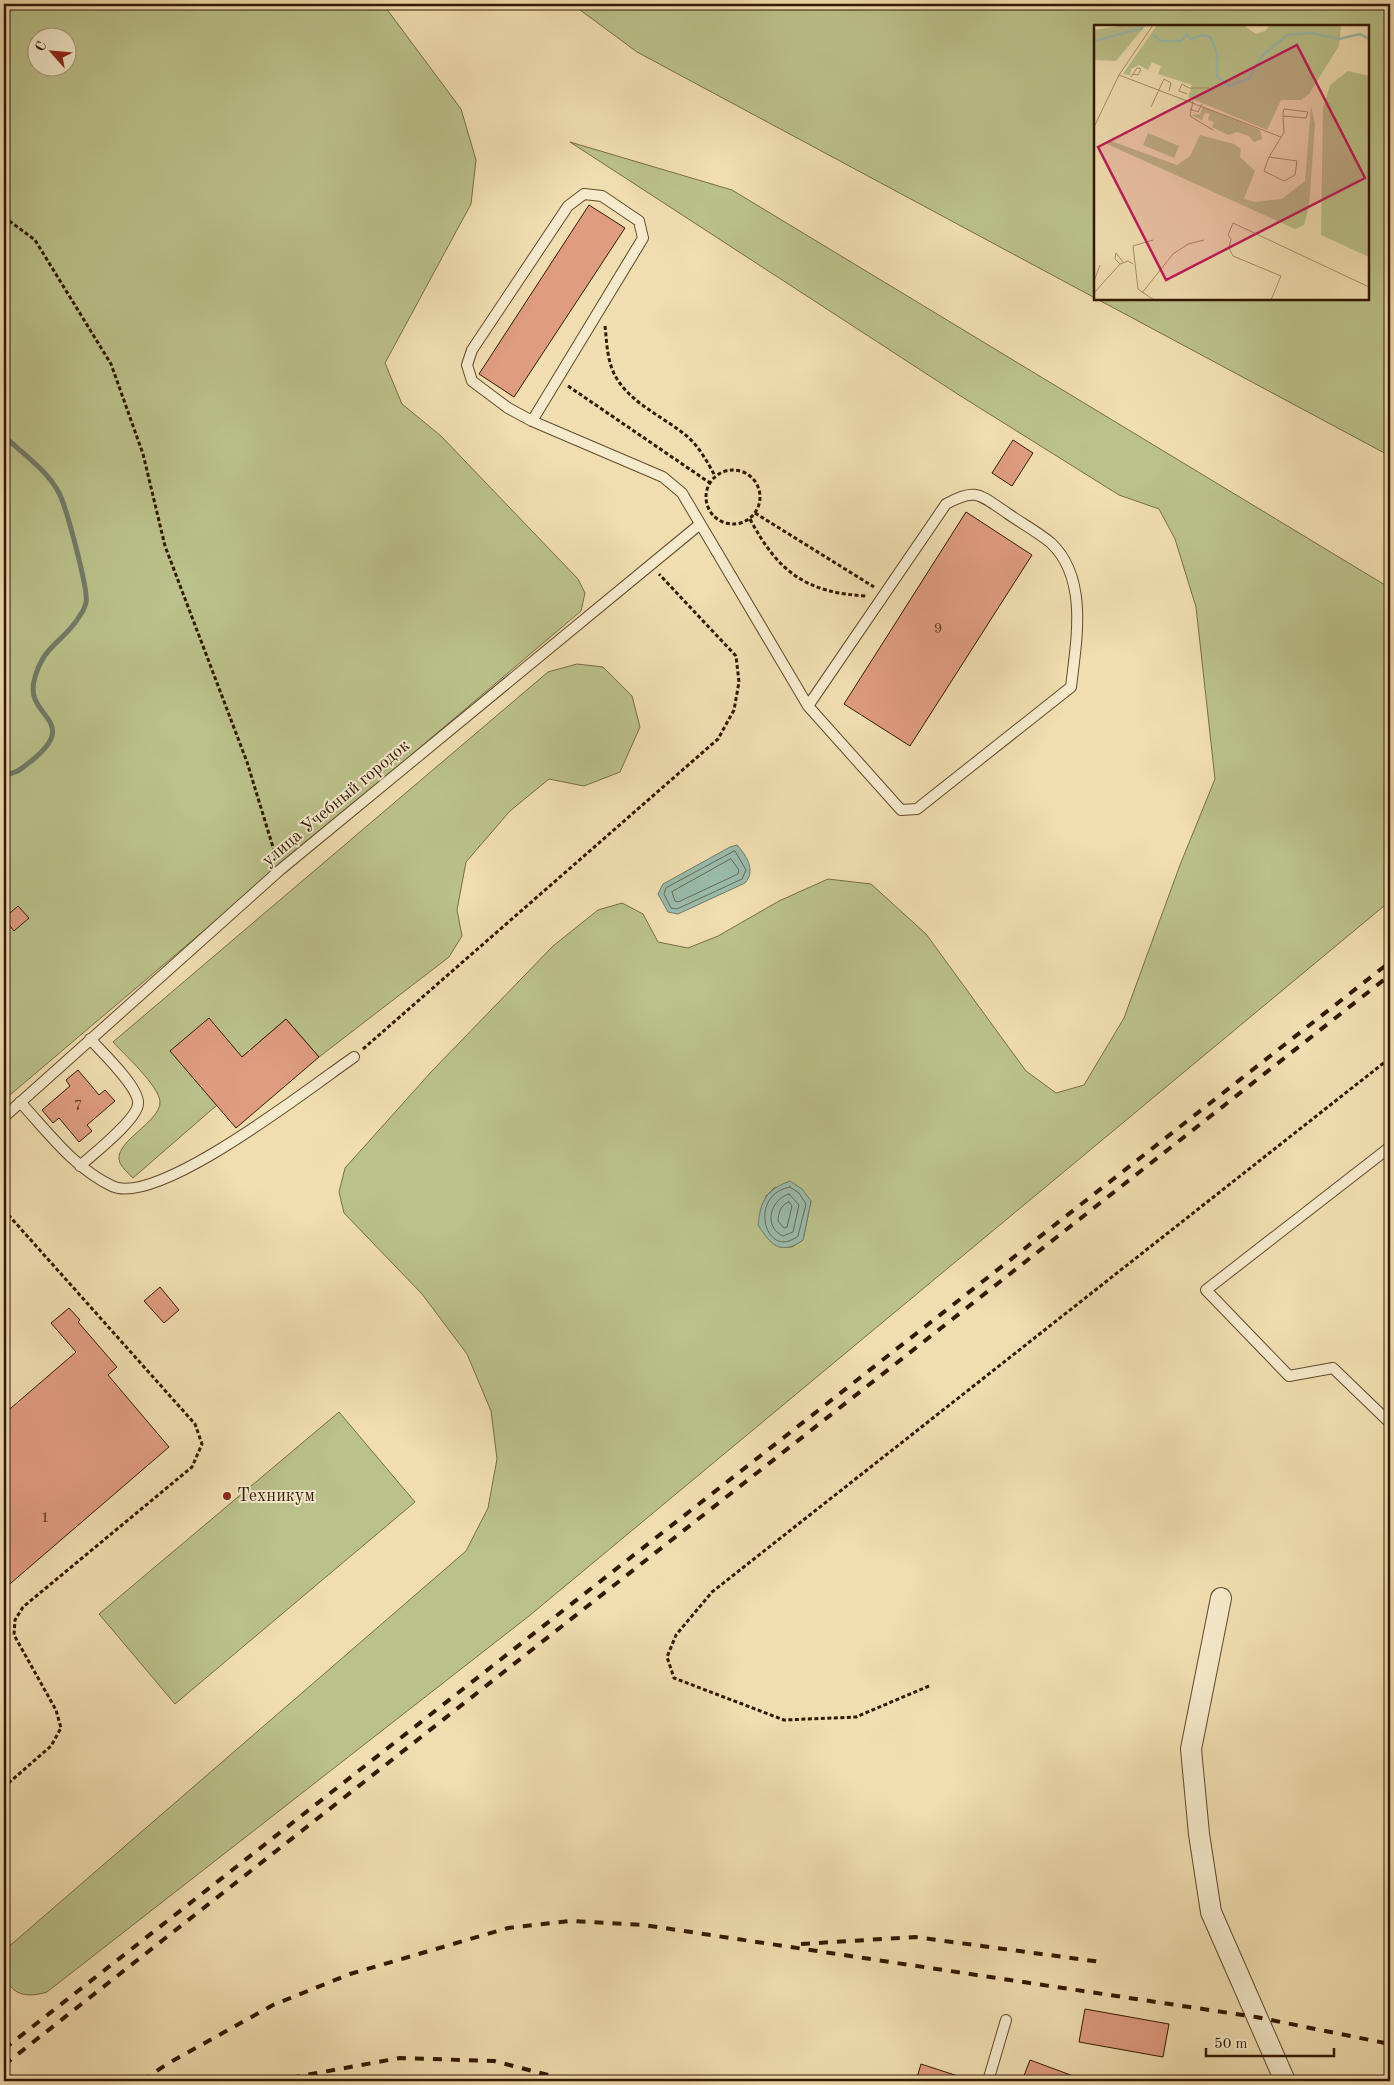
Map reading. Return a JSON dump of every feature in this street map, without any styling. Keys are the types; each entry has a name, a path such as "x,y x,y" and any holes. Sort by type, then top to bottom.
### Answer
{"street":[{"path":"1221,1598 1191,1749 1199,1834 1211,1912 1285,2081"}],"lane":[{"path":"532,421 559,380 644,238 639,221 602,196 584,194 568,206 472,350 467,366 472,381 508,408 532,421 663,477 682,493 699,525 808,706 901,810 917,809 1071,686 1077,625 1075,595 1068,567 1052,544 980,494 963,494 946,504 808,706"},
{"name":"улица Учебный городок","path":"4,1117 280,870 699,525"},
{"path":"80,1166 133,1117 138,1104 136,1091 90,1039"},
{"path":"20,1102 80,1166 113,1187 135,1189 156,1183 213,1155 354,1057"},
{"path":"1390,1147 1206,1290 1289,1376 1333,1368 1390,1423"},
{"path":"988,2081 1006,2020"}],"path":[{"path":"4,218 35,240 111,364 143,454 165,546 247,762 280,870"},
{"path":"602,307 608,357 617,379 633,397 685,434 702,455 715,476"},
{"path":"559,380 710,483"},
{"path":"731,470 748,474 754,480 760,497 755,513 750,519 744,523 728,524 715,518 706,505 706,490 715,476 731,470"},
{"path":"755,513 885,594"},
{"path":"750,519 780,562 804,582 822,590 847,595 868,596 885,594"},
{"path":"354,1057 718,739 734,710 739,682 736,656 651,565"},
{"path":"929,1686 856,1717 784,1720 674,1678 667,1657 676,1635 712,1592 1390,1058"},
{"path":"4,1210 195,1424 202,1444 192,1467 22,1606 15,1620 14,1635 56,1710 61,1728 50,1746 4,1787"}],"green space":[{"path":"4,4 383,4 461,109 476,160 471,204 385,363 402,404 441,436 578,579 585,593 581,611 4,1100"},
{"path":"572,4 1390,4 1390,456 1099,300 1369,300 1369,25 1094,25 1094,297 637,52"},
{"path":"570,142 732,190 1390,588 1390,901 529,1616 47,1992 25,1995 17,1992 7,1980 5,1971 6,1949 466,1551 488,1508 497,1459 491,1411 467,1354 422,1294 344,1213 339,1192 345,1168 431,1072 553,946 598,910 622,903 643,914 658,942 688,948 718,936 779,901 828,879 871,884 926,934 1026,1071 1056,1093 1084,1085 1124,1018 1180,865 1215,779 1196,607 1175,539 1159,509 1119,495 959,395","holes":["775,1187 811,1201 803,1240 792,1247 780,1247 760,1211 766,1196"]},
{"path":"577,664 603,667 632,696 640,727 620,772 584,786 549,779 510,811 466,862 457,910 462,936 449,957 319,1057 286,1019 242,1057 217,1105 133,1178 121,1165 119,1155 129,1140 153,1117 158,1110 160,1102 148,1080 113,1042 548,672"},
{"path":"339,1412 415,1502 175,1704 99,1614"}],"water":[{"path":"737,845 749,864 750,874 745,883 678,914 668,912 658,894 663,884"},
{"path":"790,1181 802,1189 811,1201 803,1240 795,1245 782,1248 772,1243 758,1225 763,1202 766,1197 775,1188"}],"building":[{"path":"589,205 625,228 514,397 479,374"},
{"path":"1013,440 1033,453 1012,486 992,473"},
{"path":"966,512 1032,555 910,746 844,704"},
{"path":"18,906 29,918 14,931 4,918"},
{"path":"209,1018 242,1057 286,1019 319,1057 236,1128 170,1051"},
{"path":"78,1070 99,1095 105,1090 115,1101 87,1125 92,1131 79,1142 59,1118 53,1123 42,1110 70,1086 66,1080"},
{"path":"160,1287 179,1310 164,1323 144,1301"},
{"path":"69,1308 80,1320 78,1322 117,1367 108,1375 169,1447 4,1589 4,1414 76,1352 51,1323"},
{"path":"1085,2009 1169,2024 1163,2057 1079,2042"},
{"path":"1030,2060 1084,2080 1022,2081"},
{"path":"921,2064 967,2079 966,2081 916,2081"}],"waterway":[{"path":"4,436 41,469 59,493 67,514 86,595 86,603 81,614 73,626 48,651 34,681 33,693 37,703 49,720 52,728 52,737 45,748 21,769 4,774"}],"railway":[{"path":"4,2049 1390,962"},
{"path":"4,2065 1390,975"},
{"path":"142,2081 167,2064 273,2005 350,1974 508,1928 570,1921 644,1925 1256,2017 1390,2044"},
{"path":"801,1944 915,1937 1101,1962"},
{"path":"273,2081 400,2058 494,2061 571,2081"}],"place":[{"name":"Техникум","path":"227,1496"}]}
